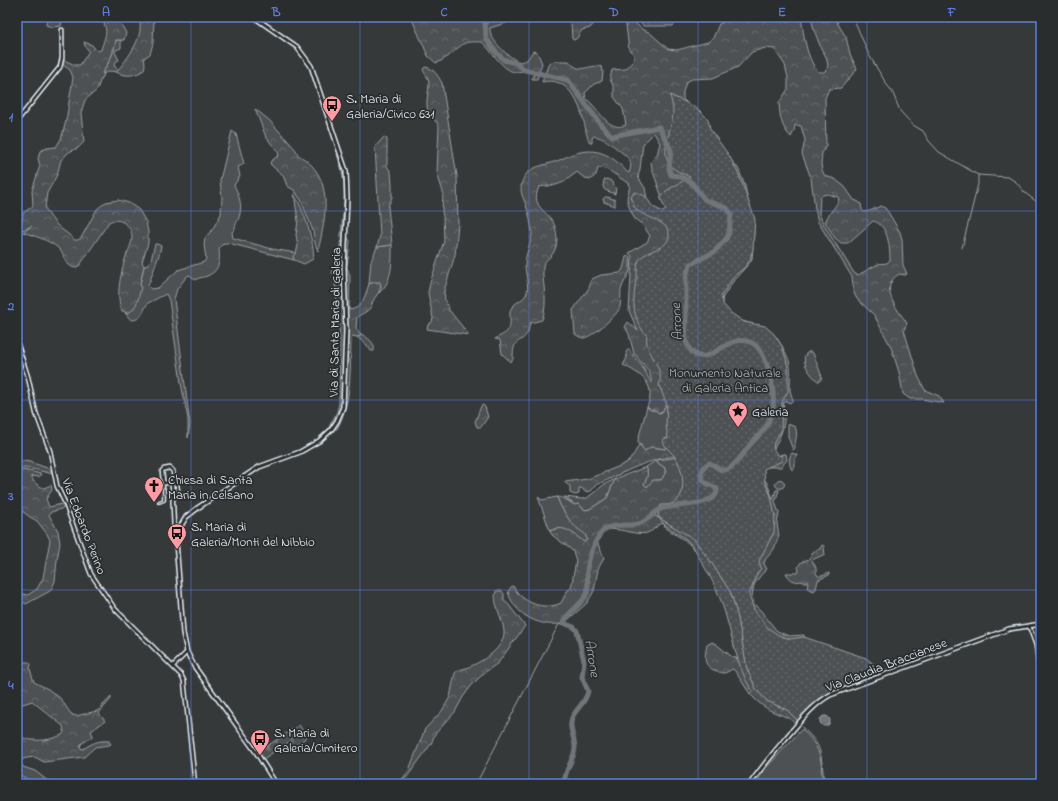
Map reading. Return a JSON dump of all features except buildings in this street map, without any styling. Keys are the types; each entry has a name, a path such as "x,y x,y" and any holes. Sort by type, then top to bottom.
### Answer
{"street":[{"name":"Via di Santa Maria di Galeria","path":"254,17 297,47 311,66 346,171 347,198 344,261 346,331 343,407 331,430 319,441 300,452 259,467 186,517 181,524 176,542 183,633 188,652 200,676 256,752 276,784"},
{"path":"17,121 60,68 62,58 62,30"},
{"name":"Via Edoardo Perino","path":"17,342 28,377 36,413 50,451 57,486 91,574 115,610 173,666 184,681 195,784"},
{"path":"160,502 164,500 164,482 162,471 170,468 173,471 172,497 174,529 177,535"},
{"path":"164,482 173,482 177,485 178,492 172,497"},
{"name":"Via Claudia Braccianese","path":"750,784 805,716 816,705 838,691 1009,629 1041,624"},
{"path":"1029,625 1036,645 1041,681"},
{"path":"173,666 188,652"}],"green space":[{"path":"49,17 61,17 61,26 52,27 46,25"},
{"path":"100,17 117,17 126,33 124,40 116,40 113,53 102,73 104,75 97,90 85,100 81,113 84,142 78,148 69,152 61,160 57,175 47,193 45,208 57,225 74,240 81,238 97,209 106,202 118,200 129,203 139,210 146,222 148,243 142,262 144,266 140,284 141,287 136,305 134,309 128,313 122,311 119,298 121,277 132,238 132,234 125,223 117,220 109,222 80,265 75,268 69,265 61,251 51,243 23,232 32,226 20,231 23,213 33,206 32,191 40,165 38,159 40,151 47,148 56,147 61,139 66,121 73,77 70,70 63,65 64,60 75,65 80,65 89,51 84,42 92,45 97,51 101,50 106,30"},
{"path":"138,17 156,17 154,19 153,43 150,54 144,58 144,70 137,74 123,75 116,72 130,54 138,39 140,24"},
{"path":"411,17 518,17 512,21 490,28 491,33 500,48 520,62 527,60 533,51 537,52 542,63 537,79 532,79 534,71 531,69 515,72 506,68 482,42 465,43 447,57 436,63 428,56"},
{"path":"563,17 605,17 598,19 590,28 582,30 574,40 572,39 571,24"},
{"path":"625,17 634,17 636,24 643,30 649,32 668,49 677,50 708,42 713,38 719,24 728,20 740,18 753,20 770,17 801,17 808,53 818,72 824,72 828,65 814,30 811,17 836,17 838,24 846,37 850,54 857,69 841,88 829,89 825,98 826,146 822,153 822,170 825,176 835,179 845,187 854,200 861,204 864,212 881,206 885,208 900,232 902,239 903,265 907,274 899,274 893,279 890,285 891,298 907,323 904,330 918,376 925,390 939,396 944,403 922,399 910,399 903,394 899,372 891,347 874,315 857,299 854,293 852,277 818,222 811,178 802,154 805,140 801,126 795,125 791,137 782,122 779,103 788,89 788,78 785,65 774,49 765,48 752,52 738,67 713,78 692,79 686,82 683,92 683,99 707,123 715,143 738,168 745,186 754,230 752,260 734,280 723,297 721,303 727,311 739,319 768,329 781,344 790,363 790,390 793,400 790,403 786,401 783,403 783,428 773,451 778,456 786,454 787,460 781,467 764,467 759,471 767,483 773,499 776,490 779,490 775,502 779,513 777,524 779,536 774,549 765,560 764,564 767,569 754,585 752,596 754,604 776,630 789,636 804,635 804,640 797,645 794,654 797,658 794,663 790,665 782,658 785,647 778,639 759,628 752,619 748,622 756,675 753,677 757,677 760,664 763,662 775,659 784,663 780,664 780,668 771,676 771,694 774,701 786,700 791,704 798,717 802,717 796,724 790,718 776,712 758,701 750,694 733,669 723,673 710,668 706,663 705,656 707,645 712,642 731,656 742,661 734,622 712,575 699,554 687,542 666,528 663,523 647,533 641,534 614,529 602,532 597,537 598,544 604,558 598,569 594,591 587,603 562,625 540,623 523,614 514,604 508,592 513,586 522,597 528,601 541,606 548,606 561,603 567,591 571,588 576,561 573,551 552,535 550,531 560,528 568,530 584,542 587,538 585,534 569,519 561,507 557,497 560,497 575,505 578,504 585,510 590,509 607,498 615,479 646,467 647,476 644,484 647,487 653,480 661,480 664,474 665,468 658,463 657,460 682,457 685,458 687,478 683,497 685,500 702,496 707,493 696,477 695,469 698,462 704,458 722,461 730,460 739,454 745,445 737,434 716,425 704,430 685,451 681,453 680,456 658,459 637,466 596,485 591,491 585,492 582,488 579,488 579,494 575,495 570,493 570,486 564,482 588,479 620,466 629,461 639,445 641,445 645,451 651,447 665,449 670,438 670,429 680,423 685,415 705,405 709,400 707,366 711,363 718,366 724,360 725,352 723,343 706,345 696,344 696,363 689,365 680,359 675,352 681,308 684,298 684,265 655,260 647,267 642,277 639,303 642,320 660,357 666,374 672,376 680,369 690,367 697,369 698,376 695,385 688,391 677,385 679,395 678,406 676,408 666,405 662,412 659,413 647,407 650,399 649,386 641,376 623,365 627,358 626,352 629,349 652,383 649,371 634,354 629,334 625,327 628,322 638,331 629,311 632,256 629,253 647,242 650,236 643,225 635,219 629,207 627,198 630,186 629,183 603,168 598,168 596,175 590,180 577,172 564,182 556,185 539,187 537,200 539,205 553,222 557,238 555,250 543,266 545,306 542,320 530,323 528,332 514,347 513,359 511,362 502,354 500,340 495,339 508,330 512,307 525,297 527,291 525,261 532,232 529,215 521,188 524,177 527,173 539,166 557,161 573,154 589,151 597,152 610,157 629,173 630,169 631,163 628,158 605,140 594,136 592,138 592,143 590,143 579,106 565,86 551,81 542,82 549,63 555,61 569,61 577,68 593,66 602,67 602,81 594,84 585,93 586,99 608,122 619,127 626,125 623,109 614,97 614,88 610,79 612,70 626,69 633,61 634,54 629,50","holes":["654,133 660,143 657,155 651,162 652,169 668,214 667,219 663,219 648,204 645,188 638,177 643,144","827,194 838,197 839,200 836,206 825,222 835,238 841,243 848,243 873,221 882,227 887,237 889,249 890,260 887,263 878,264 858,275 854,273 824,225 819,214 820,197","734,479 736,480 744,499 755,492 767,500 770,508 760,528 770,535 745,553 747,561 745,575 736,578 732,561 726,560 712,537 692,527 686,522 686,520 690,519 703,508 717,507 728,501 732,492 731,482"]},
{"path":"637,17 680,17 673,26 643,26"},
{"path":"116,40 121,40 121,48 115,52 119,60 115,62 114,66 119,70 116,72 111,71 102,74 111,57"},
{"path":"425,67 433,71 442,83 457,176 458,224 455,255 444,291 445,300 449,310 469,335 427,329 433,318 428,293 444,241 442,211 443,192 437,173 439,126 430,115 427,108 429,83 423,69"},
{"name":"Monumento Naturale di Galeria Antica","path":"670,95 699,110 708,119 710,129 730,157 739,175 755,219 753,249 750,260 744,268 734,276 721,296 723,304 731,313 744,322 765,326 774,334 782,346 788,366 788,391 782,402 781,431 774,442 773,449 778,455 782,456 782,461 764,469 765,483 771,496 775,517 774,532 759,561 761,568 757,574 749,595 754,610 768,628 778,635 790,639 804,637 866,658 884,672 824,696 796,725 787,718 765,707 750,694 752,691 746,681 738,659 725,612 715,586 692,545 666,526 659,517 661,505 672,504 678,500 681,495 683,482 681,469 676,458 665,446 663,441 664,438 668,439 666,425 667,405 659,385 660,372 648,348 647,336 635,314 634,292 637,265 639,260 642,256 665,244 668,241 669,236 666,227 637,210 630,196 636,192 645,196 653,207 663,212 666,210 660,197 666,191 690,177 673,168 669,164 667,158 666,145 673,111"},
{"path":"255,109 269,120 296,150 298,155 310,163 318,174 323,185 325,211 318,251 313,231 301,200 294,190 287,186 283,175 271,165 270,162 279,155 266,137"},
{"path":"232,131 236,134 244,164 238,167 240,176 234,185 239,197 241,209 239,219 235,225 235,229 232,232 233,238 272,249 296,253 293,256 294,260 224,243 219,248 219,261 217,268 211,274 195,280 190,275 187,276 177,289 174,299 190,424 188,438 188,419 181,383 169,300 166,294 148,303 140,317 135,320 131,320 125,313 128,313 140,284 144,266 146,266 151,260 155,244 161,246 148,286 151,289 158,288 178,270 204,262 206,259 204,245 205,238 212,230 221,214 222,197 220,180"},
{"path":"384,137 387,139 387,166 391,172 392,185 392,197 388,207 392,245 377,247 380,236 375,147"},
{"path":"337,154 339,154 346,185 344,232 350,241 347,267 350,276 349,310 354,309 363,301 369,284 380,282 380,287 371,307 357,317 356,328 361,336 352,336 351,340 348,397 342,419 337,429 328,429 337,412 339,403 340,338 335,282 336,276 332,273 334,267 339,267 344,205 344,184"},
{"path":"607,179 611,181 616,189 615,194 605,190 603,187 604,180"},
{"path":"294,194 304,216 312,244 313,259 304,264 294,260 293,256 296,253 298,246 296,235 298,221"},
{"path":"605,197 615,200 615,206 604,202 603,199"},
{"path":"392,245 391,270 387,283 379,293 381,285 374,282 369,284 371,261 377,247"},
{"path":"628,255 630,257 630,270 621,290 618,311 597,331 588,337 581,338 575,334 573,310 589,288 592,279 601,275 620,273"},
{"path":"360,333 374,345 374,351 371,351 367,345 357,337 360,336"},
{"path":"724,343 724,360 718,366 711,363 707,366 709,400 706,405 685,415 680,423 670,429 670,438 665,449 651,447 645,451 641,445 639,445 638,440 647,407 659,413 662,412 666,405 676,408 678,406 679,395 677,384 688,391 693,387 698,376 697,369 690,367 677,371 672,376 666,375 664,370 668,369 675,352 680,359 689,365 696,362 696,344 706,345"},
{"path":"808,352 813,353 822,377 820,381 815,379 805,363 805,355"},
{"path":"483,405 488,417 481,427 477,427 475,422 481,406"},
{"path":"788,424 795,427 796,430 795,448 793,450 788,437"},
{"path":"792,453 797,455 795,459 795,467 792,470 789,462"},
{"path":"17,460 30,462 50,469 52,474 30,469 17,468"},
{"path":"657,460 658,463 665,468 664,474 661,480 657,480 646,487 644,484 647,476 646,467"},
{"path":"17,470 25,470 41,474 39,477 31,476 38,485 44,488 51,485 52,490 46,499 49,507 62,504 64,508 51,512 49,515 58,531 60,543 55,581 50,591 26,604 17,597 17,593 28,595 37,589 43,578 50,540 37,521 22,511 17,499"},
{"path":"615,479 607,498 590,509 585,510 578,504 575,505 564,497 582,499 587,498 605,484"},
{"path":"780,479 785,484 780,489 775,484"},
{"path":"538,497 542,500 557,497 568,518 585,533 587,540 584,542 572,533 557,528 550,531"},
{"path":"822,545 824,546 825,556 823,555 812,560 818,576 829,573 829,575 818,580 816,589 814,591 807,588 808,582 794,581 790,579 786,573 798,573 798,567 801,562 809,559 814,551 820,549"},
{"path":"496,591 502,591 504,594 504,601 525,626 498,663 484,673 472,685 463,697 455,712 435,734 431,744 407,777 400,782 409,770 425,729 442,711 450,697 455,673 486,657 501,643 504,631 495,600"},
{"path":"17,662 29,662 31,664 30,669 34,682 48,689 60,698 71,714 76,716 97,711 111,697 99,713 105,721 91,731 93,736 81,744 80,748 83,749 102,741 109,741 111,744 95,747 84,757 44,762 35,757 23,759 21,762 23,767 35,771 52,784 28,784 24,777 17,774 17,738 31,740 52,739 62,735 64,732 63,726 32,701 23,704 19,702 17,699"},
{"path":"299,725 307,737 293,747 289,742 263,759 258,752"},
{"path":"802,729 818,750 822,767 823,781 816,778 814,784 755,784 766,768"}],"water":[{"path":"823,716 827,716 829,717 829,725 823,726 820,723 820,719"}],"waterway":[{"name":"Arrone","path":"488,17 485,23 486,38 494,50 504,60 516,63 525,70 568,80 601,125 612,136 659,127 671,150 669,169 671,175 679,176 691,182 705,200 727,208 731,214 729,233 726,239 714,252 691,264 687,272 686,342 692,352 699,356 706,356 734,342 742,340 750,342 756,346 766,361 773,392 773,408 768,423 738,461 726,470 720,469 710,463 703,469 702,478 707,484 717,489 716,495 703,502 661,509 645,521 638,524 607,528 599,535 588,566 587,593 582,601 564,621 566,624 574,627 577,631 584,661 582,677 588,691 585,699 572,718 571,729 575,744 575,752 564,779 564,784"},
{"name":"Arrone","path":"493,17 502,20 512,17"},
{"path":"853,17 869,55 892,91 900,111 913,125 923,131 929,141 939,152 978,175 1008,177 1016,182 1025,193 1041,205"},
{"path":"962,248 978,184 978,175"},
{"path":"654,515 694,539 713,565 731,593 738,618 747,669 756,689 767,701 787,710 798,721"},
{"path":"476,784 558,626 564,621"},
{"path":"801,726 818,746 821,755 825,784"}],"place":[{"name":"S. Maria di Galeria/Civico 631","path":"332,122"},
{"name":"Galeria","path":"738,428"},
{"name":"Chiesa di Santa Maria in Celsano","path":"154,503"},
{"name":"S. Maria di Galeria/Monti del Nibbio","path":"177,550"},
{"name":"S. Maria di Galeria/Cimitero","path":"260,756"}]}
